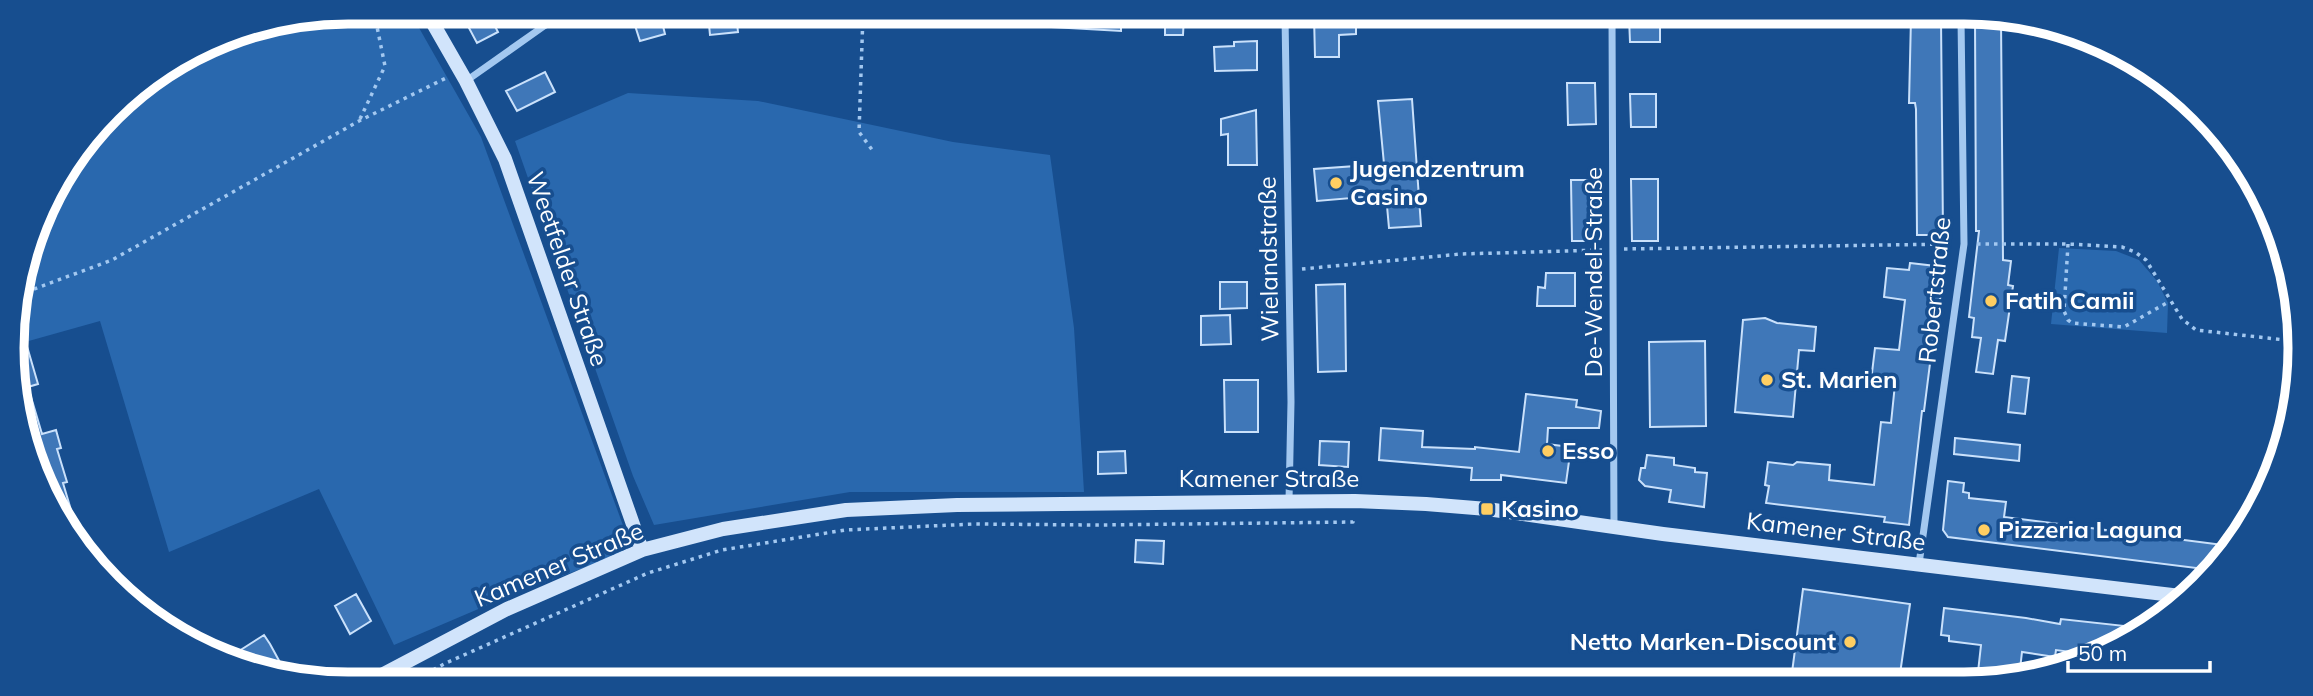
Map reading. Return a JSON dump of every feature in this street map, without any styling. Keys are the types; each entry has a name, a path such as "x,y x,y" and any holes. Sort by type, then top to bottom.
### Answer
{"main road":[{"name":"Weetfelder Straße","path":"433,24 505,159 642,550"},
{"name":"Kamener Straße","path":"387,672 507,609 642,550 723,529 846,510 957,505 1355,501 1487,509 2173,595"}],"street":[{"path":"463,76 547,24"},
{"name":"Wielandstraße","path":"1285,24 1291,402 1289,501"},
{"name":"De-Wendel-Straße","path":"1612,24 1614,527"},
{"name":"Robertstraße","path":"1919,564 1964,244 1961,24"}],"path":[{"path":"359,121 385,66 376,24"},
{"path":"863,24 859,132 873,151"},
{"path":"30,291 112,261 359,121 463,76"},
{"path":"2020,244 2122,247 2146,260 2182,319 2196,330 2288,340"},
{"path":"2068,244 2064,311 2072,323 2124,327 2170,301"},
{"path":"1694,250 1917,245"},
{"path":"1289,271 1461,254 1553,251"},
{"path":"428,672 648,573 722,550 845,530 974,524 1353,522 1355,501"}],"shaded area":[{"path":"417,24 481,137 632,550 511,595 394,645 319,489 169,552 100,321 24,342 31,285 49,224 79,168 119,119 168,79 205,58 244,42 306,27"},
{"path":"628,93 758,101 953,142 1050,155 1074,328 1084,492 850,492 654,525 633,476 515,141"},
{"path":"2059,248 2116,251 2139,260 2157,281 2168,303 2167,333 2051,324"}],"building":[{"path":"467,24 494,24 498,32 477,43"},
{"path":"635,24 669,24 663,26 665,34 640,41"},
{"path":"709,24 737,24 738,32 710,35"},
{"path":"1052,24 1121,24 1121,31 1052,27"},
{"path":"1165,24 1184,24 1183,35 1165,35"},
{"path":"1314,24 1356,24 1356,34 1339,35 1339,57 1315,57"},
{"path":"1629,24 1660,24 1660,42 1630,42"},
{"path":"1911,24 1941,24 1943,235 1917,235 1916,109 1915,103 1909,103"},
{"path":"1975,24 2001,26 2003,260 2011,261 2008,285 2013,286 2005,341 1998,340 1993,374 1976,372 1981,338 1972,337 1974,318 1969,317 1979,231 1976,231"},
{"path":"1257,41 1257,70 1215,71 1214,47 1234,46 1234,42"},
{"path":"545,72 555,92 517,111 506,91"},
{"path":"1567,83 1595,83 1596,124 1568,125"},
{"path":"1630,94 1656,94 1656,127 1631,127"},
{"path":"1412,99 1421,226 1389,228 1386,195 1317,201 1314,169 1384,164 1378,101"},
{"path":"1256,110 1257,165 1228,165 1228,134 1221,135 1221,119"},
{"path":"1631,179 1658,179 1658,241 1632,241"},
{"path":"1571,180 1589,180 1589,184 1598,184 1598,237 1589,237 1589,241 1572,241"},
{"path":"1910,263 1944,267 1922,411 1909,525 1884,522 1885,517 1766,503 1769,486 1765,485 1768,462 1830,465 1829,480 1874,485 1881,422 1891,423 1895,384 1871,381 1875,348 1899,350 1905,300 1884,297 1887,268 1909,270"},
{"path":"1546,273 1575,273 1575,306 1537,306 1538,287 1545,288"},
{"path":"1220,282 1247,282 1247,308 1220,309"},
{"path":"1345,284 1346,371 1318,372 1316,285"},
{"path":"1230,315 1231,344 1201,345 1201,316"},
{"name":"St. Marien","path":"1765,318 1777,323 1816,327 1814,351 1799,350 1793,417 1735,412 1743,320"},
{"path":"24,338 38,384 28,387 42,434 56,430 61,448 57,449 67,482 63,483 74,519 49,472 36,432 27,390"},
{"path":"1705,341 1706,426 1650,427 1649,342"},
{"path":"2012,376 2029,378 2025,414 2008,412"},
{"path":"1224,380 1258,380 1258,432 1225,432"},
{"path":"1526,394 1577,400 1576,407 1601,411 1599,428 1548,428 1547,444 1571,447 1566,483 1501,475 1501,480 1471,480 1472,468 1379,460 1381,428 1423,431 1422,447 1475,447 1519,452"},
{"path":"1955,438 2020,445 2019,461 1954,454"},
{"path":"1320,441 1349,442 1348,467 1319,465"},
{"path":"1125,451 1126,473 1098,474 1098,452"},
{"path":"1647,455 1674,458 1674,465 1707,473 1704,507 1669,502 1671,490 1645,486 1639,480"},
{"path":"1948,481 1964,483 1963,492 1969,493 1969,498 2006,502 2004,517 2222,545 2201,569 1948,537 1943,530"},
{"path":"1136,540 1164,541 1163,564 1135,562"},
{"name":"Netto Marken-Discount","path":"1803,589 1910,604 1900,672 1792,672"},
{"path":"356,594 371,621 350,634 335,606"},
{"path":"1944,608 2060,624 2061,619 2125,626 2125,629 2108,638 2074,652 2056,650 2055,657 2022,652 2020,666 1986,671 1978,671 1981,645 1949,641 1949,636 1941,635"},
{"path":"264,635 281,664 244,654 239,651"}],"place":[{"name":"Jugendzentrum Casino","path":"1336,183"},
{"name":"Fatih Camii","path":"1991,301"},
{"name":"St. Marien","path":"1767,380"},
{"name":"Esso","path":"1548,451"},
{"name":"Kasino","path":"1487,509"},
{"name":"Pizzeria Laguna","path":"1984,530"},
{"name":"Netto Marken-Discount","path":"1850,642"}]}
